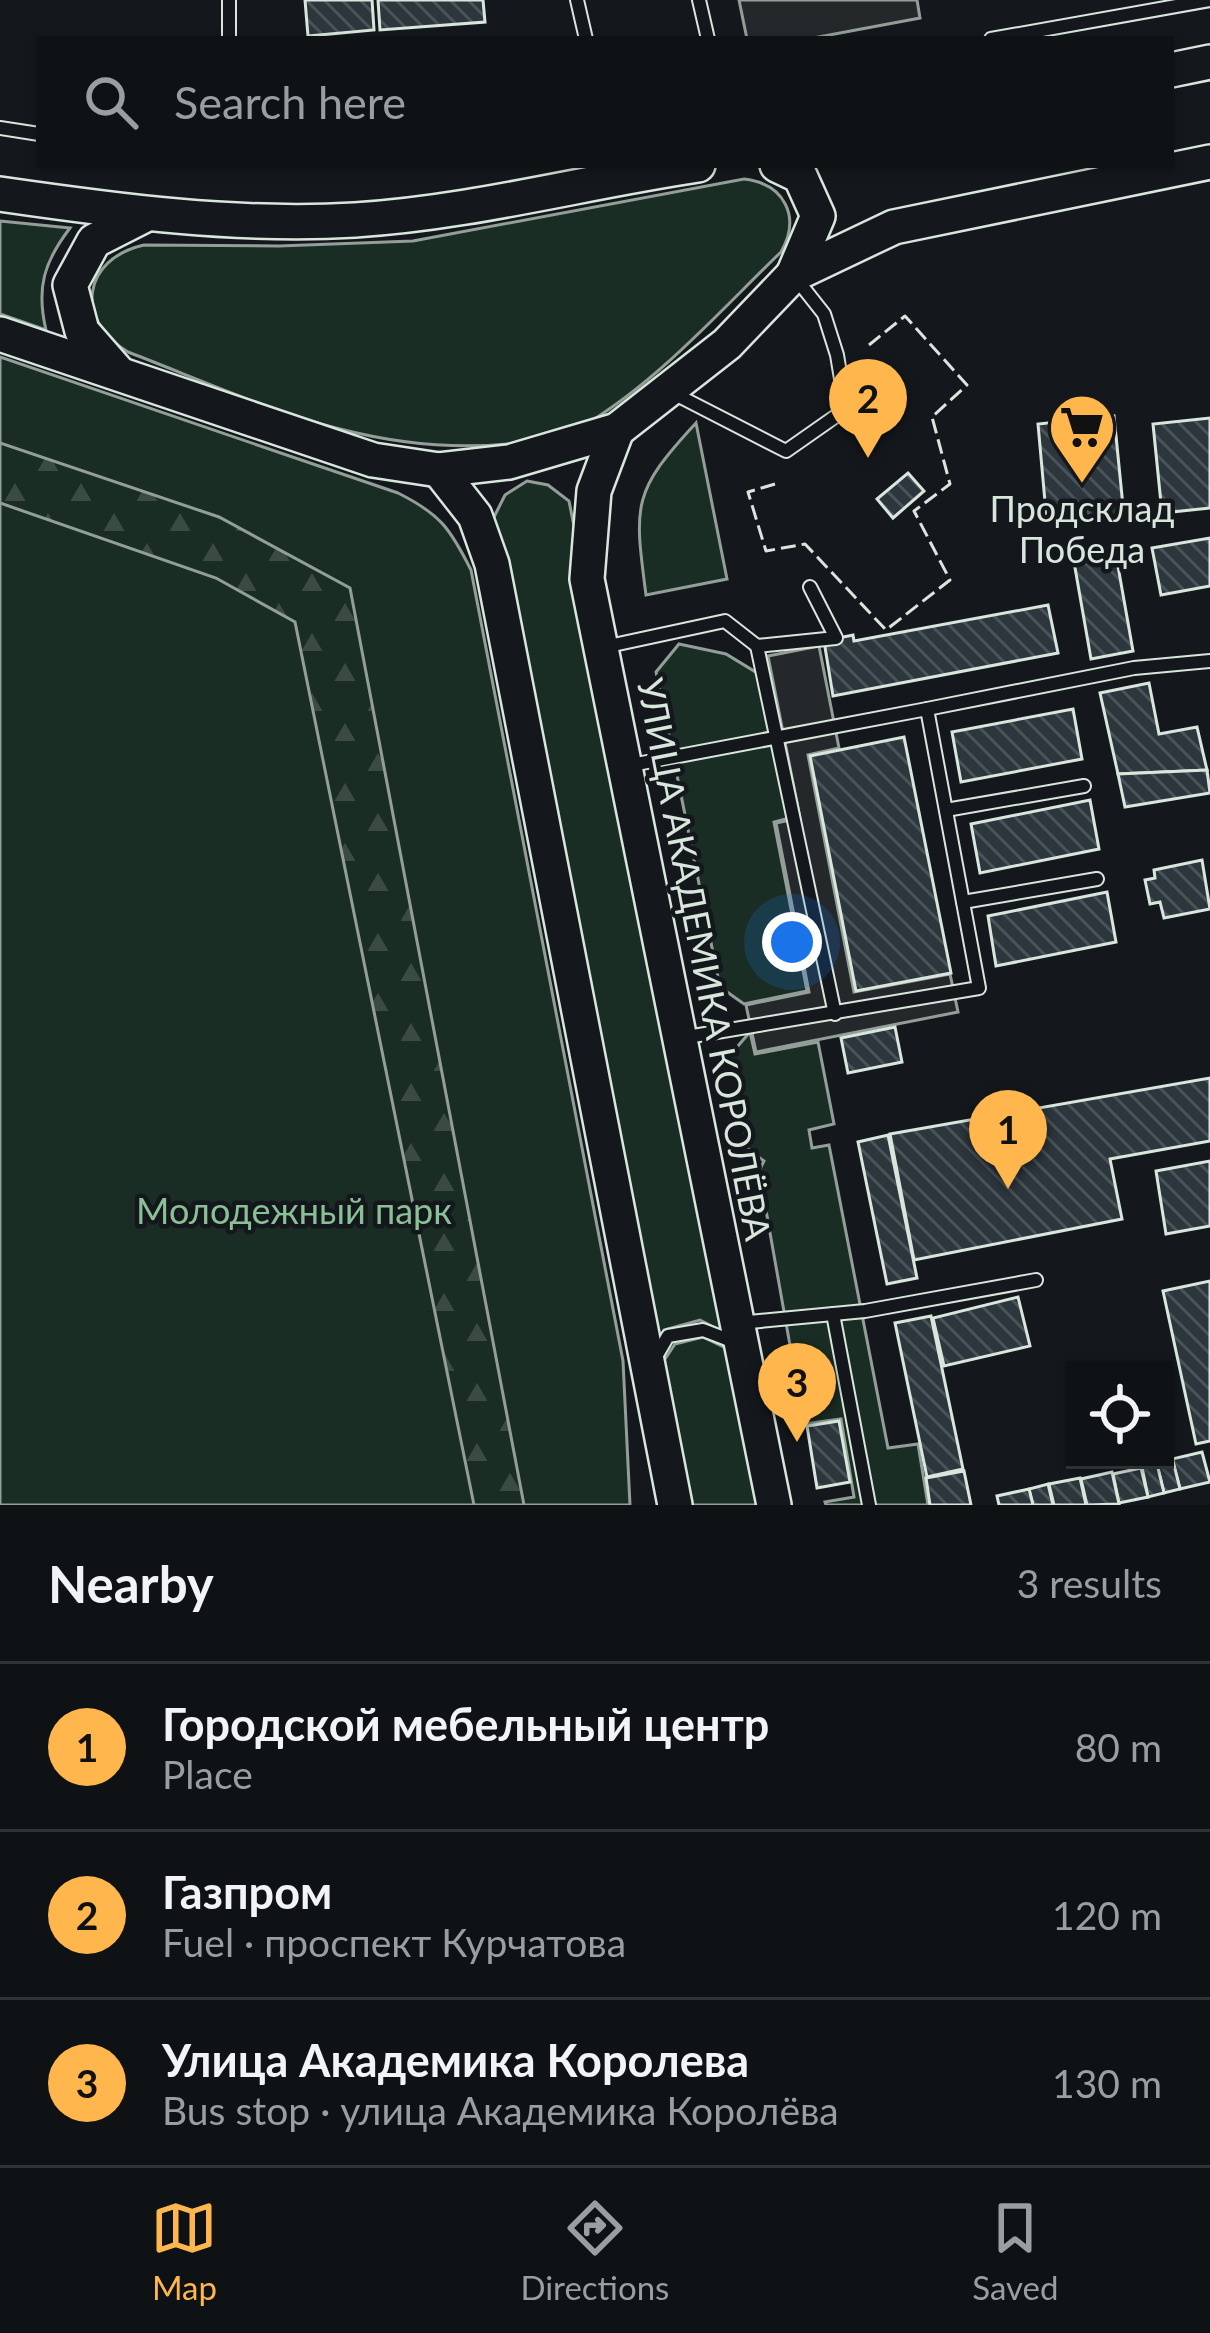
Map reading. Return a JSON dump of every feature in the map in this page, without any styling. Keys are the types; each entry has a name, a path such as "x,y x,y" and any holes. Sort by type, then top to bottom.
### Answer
{"main road":[{"path":"1174,69 1210,62"},
{"path":"793,275 894,227 1210,162"},
{"path":"0,194 145,215 358,220 610,171 654,168"},
{"path":"0,334 373,460 439,470 509,461 617,430 727,344 793,275 818,217 800,176 783,168"},
{"path":"121,375 82,331 70,285 94,241 145,215"},
{"name":"УЛИЦА АКАДЕМИКА КОРОЛЁВА","path":"617,430 594,491 587,579 774,1505"},
{"path":"439,470 475,516 492,564 675,1505"}],"lane":[{"path":"229,0 229,36"},
{"path":"577,0 585,36"},
{"path":"699,0 707,36"},
{"path":"1008,36 1210,0"},
{"path":"0,128 36,134"},
{"path":"668,391 786,451 847,409 824,314 793,275"},
{"path":"757,646 836,638 809,587"},
{"path":"603,647 725,621 757,646 835,1014"},
{"path":"626,766 1135,668 1210,661"},
{"path":"680,1038 979,988 926,709"},
{"path":"946,810 1084,785"},
{"path":"963,902 1097,879"},
{"path":"649,1370 668,1336 703,1330 741,1334 1036,1280"},
{"path":"833,1314 869,1505"}],"green space":[{"path":"744,179 770,188 785,204 789,227 781,252 640,386 579,428 539,440 456,446 407,442 314,422 128,352 99,324 93,308 97,277 108,263 144,245 413,241"},
{"path":"0,221 70,228 44,276 46,330 0,314"},
{"name":"Молодежный парк","path":"0,357 398,493 434,516 464,555 471,570 623,1361 630,1505 0,1505"},
{"path":"696,423 727,579 646,595 640,539 642,501 660,466"},
{"path":"0,443 219,517 350,588 524,1505 474,1505 295,622 216,578 0,503"},
{"path":"527,481 548,485 569,501 735,1338 700,1320 664,1330 652,1351 492,521 505,495"},
{"path":"679,644 726,654 772,682 797,816 774,822 807,991 744,1004 720,987 656,672"},
{"path":"750,1032 755,1054 818,1042 834,1124 809,1130 812,1148 829,1145 888,1448 918,1444 928,1505 826,1505 854,1497 841,1419 804,1424 759,1171 764,1161 748,1149 731,1054"},
{"path":"703,1337 736,1353 767,1505 683,1505 657,1371 675,1344"}],"shaded area":[{"path":"739,0 917,0 920,18 824,36 746,36"},
{"path":"819,646 839,748 808,755 854,992 950,974 958,1012 756,1052 746,1005 809,992 776,823 800,818 768,656"}],"building":[{"path":"305,0 372,0 374,30 308,36"},
{"path":"378,0 483,0 485,22 380,30"},
{"path":"1114,416 1124,516 1047,524 1038,424"},
{"path":"1210,418 1210,508 1162,513 1153,424"},
{"path":"908,473 924,491 893,518 877,499"},
{"path":"1210,538 1210,586 1161,595 1152,548"},
{"path":"1116,555 1133,651 1091,659 1074,562"},
{"path":"1048,605 1058,653 833,696 824,641 853,635 854,641"},
{"path":"1149,683 1159,734 1197,727 1207,770 1118,774 1100,693"},
{"path":"1073,709 1082,759 961,782 952,732"},
{"path":"904,737 951,973 856,991 810,756"},
{"path":"1207,770 1210,793 1125,807 1118,774"},
{"path":"1090,800 1099,849 980,873 971,824"},
{"path":"1202,860 1210,909 1164,918 1160,902 1150,904 1145,880 1155,878 1154,870"},
{"path":"1107,892 1116,942 996,966 988,916"},
{"path":"895,1027 902,1062 848,1073 841,1038"},
{"path":"1210,1078 1210,1141 1110,1159 1122,1219 914,1260 890,1134"},
{"path":"888,1135 917,1278 887,1284 858,1142"},
{"path":"1210,1161 1210,1226 1166,1234 1156,1171"},
{"path":"1210,1281 1210,1441 1196,1444 1163,1291"},
{"path":"1018,1297 1030,1346 944,1366 933,1318"},
{"path":"931,1316 963,1469 927,1477 895,1323"},
{"path":"839,1421 850,1482 817,1488 807,1426"},
{"path":"1202,1452 1210,1482 1180,1489 1174,1459"},
{"path":"1174,1465 1180,1489 1164,1493 1158,1469 1174,1469"},
{"path":"1141,1469 1148,1497 1119,1503 1113,1474"},
{"path":"1142,1469 1158,1469 1164,1493 1148,1497"},
{"path":"964,1471 971,1505 930,1505 926,1478"},
{"path":"1112,1472 1119,1504 1087,1505 1081,1479"},
{"path":"1080,1478 1086,1505 1054,1505 1049,1484"},
{"path":"1048,1484 1053,1505 1033,1505 1029,1489"},
{"path":"1029,1489 1033,1505 999,1505 997,1496"}],"fence":[{"path":"775,484 748,492 766,551 805,544 886,630 950,580 914,511 950,484 932,417 967,385 905,316 869,345"}],"place":[{"name":"Газпром","path":"868,458"},
{"name":"Продсклад Победа","path":"1082,486"},
{"name":"Городской мебельный центр","path":"1008,1189"},
{"name":"Улица Академика Королева","path":"797,1442"}]}
